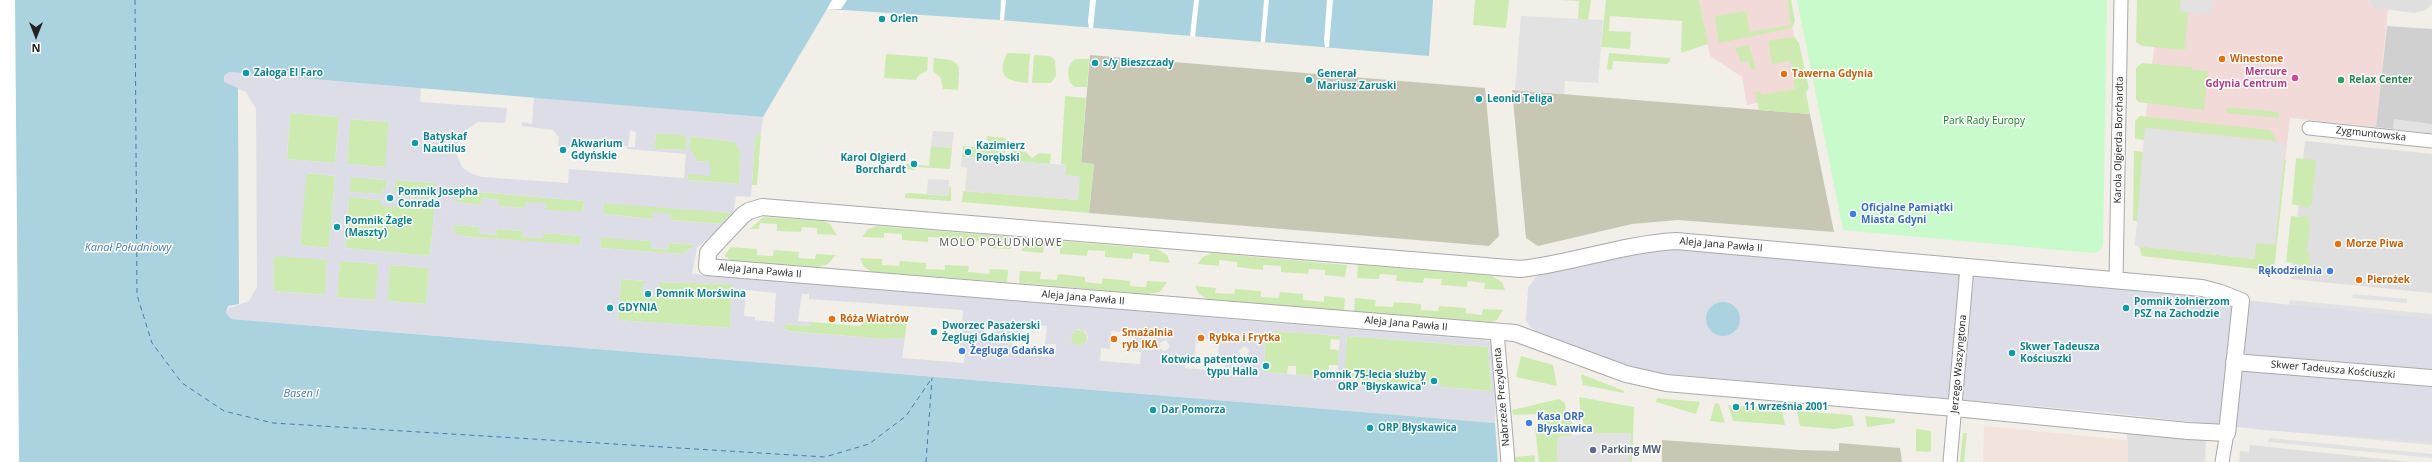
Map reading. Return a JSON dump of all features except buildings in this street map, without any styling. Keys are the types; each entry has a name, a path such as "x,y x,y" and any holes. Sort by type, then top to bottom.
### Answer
{"street":[{"name":"Karola Olgierda Borchardta","path":"2116,281 2121,0"},
{"name":"Zygmuntowska","path":"2309,128 2432,141"},
{"name":"Aleja Jana Pawła II","path":"1955,408 1644,380 1515,333 707,267 707,256 711,249 743,215 749,211 762,208 1521,269 1544,266 1631,246 1676,241 1967,267"},
{"path":"1967,267 2202,288 2221,293 2241,301 2227,433 2222,462"},
{"name":"Jerzego Waszyngtona","path":"1950,462 1967,267"},
{"name":"Nabrzeże Prezydenta","path":"1497,332 1508,462"},
{"name":"Skwer Tadeusza Kościuszki","path":"2234,362 2432,378"},
{"path":"1955,408 2018,416 2227,433"}],"shaded area":[{"path":"1699,0 1787,0 1806,93 1747,105 1742,77 1710,56"},
{"path":"2160,0 2369,0 2373,8 2388,9 2376,127 2290,118 2275,245 2135,246 2147,104"},
{"path":"2181,0 2213,0 2212,14 2180,11"},
{"path":"2369,0 2432,0 2432,4 2426,10 2415,13 2373,8"},
{"path":"1521,16 1603,20 1598,83 1565,81 1564,94 1515,90"},
{"path":"2387,26 2432,29 2432,133 2376,127"},
{"path":"1090,55 1485,88 1499,236 1489,246 1089,213 1094,164 1081,163"},
{"path":"229,72 421,88 420,102 507,108 505,123 478,122 463,132 458,140 457,155 462,167 470,173 482,177 568,183 569,169 684,178 686,154 627,149 627,146 622,146 621,148 570,144 570,147 558,146 559,137 553,130 522,126 522,122 532,124 534,97 763,117 761,133 755,138 751,197 736,196 733,216 697,248 692,274 1492,341 1496,387 1495,423 231,319 226,313 229,308 249,301 257,287 256,109 246,92 224,83 224,76","holes":["290,113 339,117 335,163 287,159","350,119 389,122 385,167 347,164","630,131 636,132 635,147 628,147","656,133 687,136 686,150 654,149","690,136 735,142 741,152 739,184 687,180 688,174 710,176 710,162 696,161 696,158 689,149","307,173 335,176 329,248 300,245","351,177 387,180 386,189 382,189 382,194 350,192","395,180 436,183 435,199 398,196 398,190 394,190","467,191 584,201 583,212 546,210 546,203 526,202 525,208 499,206 499,200 482,198 481,205 455,202 458,194","349,197 381,200 381,206 397,207 398,201 435,204 430,256 345,248","604,203 732,213 720,224 671,220 671,214 653,212 653,219 603,214","453,225 479,227 479,233 496,235 497,229 523,231 523,237 543,238 543,233 581,236 580,245 462,236 456,233","601,238 651,241 651,248 668,249 669,243 695,245 682,254 600,248","278,256 327,260 325,295 274,291 273,259","340,261 378,264 375,300 337,297","390,265 429,268 426,304 388,301","621,279 646,281 642,286 642,292 646,297 652,298 659,293 660,287 658,282 732,284 730,328 618,320","746,290 776,293 774,322 755,320 755,317 744,316","802,294 809,294 809,299 963,310 960,348 965,349 964,363 902,358 905,338 883,339 786,331 784,324 811,326 811,322 798,321","1023,324 1047,326 1045,344 1056,344 1055,357 1011,354 1012,341 1022,341","989,326 993,328 995,332 990,337 986,336 984,331","1078,329 1086,332 1088,337 1086,343 1079,346 1074,344 1071,339 1072,334","1111,331 1134,333 1132,351 1141,352 1140,364 1100,361 1101,348 1110,349","1276,331 1340,336 1337,378 1263,372 1266,337","1347,336 1488,347 1492,391 1441,387 1441,383 1428,382 1428,386 1344,379","1196,338 1219,340 1218,358 1226,358 1225,371 1185,368 1186,355 1195,356","1166,340 1170,346 1167,350 1163,351 1160,348 1160,343","1244,346 1249,350 1248,355 1245,357 1241,356 1239,351"]},
{"path":"1512,90 1810,114 1834,232 1678,220 1632,224 1538,246 1526,238"},
{"path":"2394,119 2432,124 2432,133 2393,129"},
{"path":"2145,128 2285,143 2275,245 2256,243 2254,259 2135,246"},
{"path":"933,131 954,132 952,148 931,146"},
{"path":"2305,141 2432,154 2432,293 2291,279"},
{"path":"962,157 1066,165 1065,175 1080,176 1078,200 965,191 967,168 961,167"},
{"path":"928,179 949,180 948,196 927,194"},
{"name":"Skwer Tadeusza Kościuszki","path":"1680,248 1847,265 1946,270 2432,319 2432,442 2264,430 2102,412 1657,373 1620,363 1537,332 1531,328 1526,320 1528,288 1538,274 1624,253"},
{"path":"873,286 1005,296 1005,301 873,289"},
{"path":"2353,294 2407,299 2407,303 2352,298"},
{"path":"1029,298 1245,315 1245,320 1029,303"},
{"path":"2290,300 2432,314 2432,323 2289,309"},
{"path":"1291,320 1349,324 1348,329 1291,324"},
{"path":"1359,325 1485,335 1485,340 1358,330"},
{"path":"2280,424 2432,437 2432,445 2279,431"},
{"path":"1984,426 2127,440 2128,462 1983,462"},
{"name":"Parking MW","path":"1593,433 1631,433 1629,462 1557,462 1558,437"},
{"path":"2127,433 2206,441 2205,462 2128,462"},
{"path":"2269,438 2432,454 2432,458 2268,442"},
{"path":"1662,440 1800,450 1839,451 1839,443 1900,448 1902,462 1662,462"},
{"path":"2250,445 2412,462 2239,462 2240,451 2249,452"}],"green space":[{"path":"1475,0 1509,0 1506,28 1473,25"},
{"path":"1560,0 1591,0 1588,20 1578,19 1579,1"},
{"path":"1606,0 1699,0 1708,44 1681,53 1682,21 1610,16 1609,31 1631,32 1630,49 1601,47"},
{"path":"1787,0 1791,0 1795,21 1792,28 1719,43 1715,16 1746,11 1750,32 1791,25"},
{"name":"Park Rady Europy","path":"1797,0 2107,0 2103,246 2098,252 2093,253 1843,230"},
{"path":"2137,0 2181,0 2180,11 2188,12 2185,50 2142,46 2136,42"},
{"path":"1794,37 1799,43 1809,88 1806,93 1810,114 1759,110 1755,92 1760,91 1761,95 1795,89 1790,61 1772,64 1768,41"},
{"path":"1749,45 1756,69 1751,70 1749,61 1741,63 1735,48"},
{"path":"1007,53 1030,54 1028,83 1014,81 1005,76 1003,67"},
{"path":"1609,53 1670,58 1670,61 1667,64 1613,61 1612,70 1607,69"},
{"path":"886,54 928,57 927,71 919,75 916,80 884,78"},
{"path":"1034,55 1050,56 1055,60 1056,76 1051,83 1032,83"},
{"path":"934,58 950,60 958,65 958,90 943,89 941,78 933,71"},
{"path":"1075,59 1089,59 1087,87 1075,87 1070,83 1068,70 1070,64"},
{"path":"2142,63 2192,67 2192,70 2208,71 2204,110 2138,102 2136,99 2136,68"},
{"path":"1065,96 1086,98 1081,162 1094,164 1089,213 962,202 963,191 1078,200 1065,175 1066,165 1061,164"},
{"path":"2227,107 2279,112 2279,118 2226,113"},
{"path":"290,113 339,117 335,163 287,159"},
{"path":"2140,116 2270,130 2277,141 2146,128 2145,140 2135,139 2135,121"},
{"path":"350,119 389,122 386,167 347,164"},
{"path":"656,133 687,135 686,150 654,149"},
{"path":"761,133 757,185 752,185 755,138"},
{"path":"690,136 735,142 741,152 739,184 687,180 688,174 710,175 710,162 696,161 696,158 689,149"},
{"path":"986,136 1006,138 1005,147 990,146"},
{"path":"931,146 952,148 950,169 916,167 915,170 905,169 905,164 929,166"},
{"path":"963,146 1005,150 1005,160 969,157 970,150 966,150 966,157 962,157"},
{"path":"1013,150 1026,152 1032,158 1039,153 1051,154 1050,164 1013,161"},
{"path":"2134,151 2144,152 2138,221 2133,221"},
{"path":"2296,158 2316,160 2312,203 2309,208 2292,204"},
{"path":"2284,159 2286,160 2274,271 2142,256 2139,246 2254,259 2256,243 2275,244"},
{"path":"306,173 335,176 329,248 300,245"},
{"path":"351,177 387,180 386,190 382,194 349,192"},
{"path":"395,180 436,183 435,199 398,196 394,190"},
{"path":"949,186 951,188 951,201 905,198 905,194 910,193 948,196"},
{"path":"467,191 584,201 583,213 545,210 527,202 526,208 499,206 499,200 482,198 481,205 455,202 458,194"},
{"path":"349,197 382,200 397,207 397,201 435,204 430,256 345,248"},
{"path":"604,202 732,213 720,224 671,220 671,214 653,219 603,214"},
{"path":"2308,215 2310,222 2307,252 2310,253 2309,265 2286,262 2291,216 2300,217"},
{"path":"763,217 823,221 830,224 837,235 817,234 817,228 802,227 801,232 777,231 777,224 760,223 759,229 750,229"},
{"path":"453,225 479,227 479,233 496,235 497,229 524,231 523,237 543,238 543,233 581,236 580,246 462,236 456,234"},
{"path":"877,226 1012,237 1011,249 990,248 991,242 973,241 972,246 946,244 947,238 928,237 928,242 902,240 902,234 884,233 884,238 862,237 868,229"},
{"path":"601,237 651,241 651,248 668,249 669,243 695,245 682,254 600,248"},
{"path":"1023,238 1157,249 1167,255 1170,263 1149,261 1150,255 1133,253 1132,259 1105,257 1105,251 1088,250 1087,256 1060,254 1060,248 1044,246 1043,253 1022,251"},
{"path":"731,247 757,249 757,255 773,256 774,250 799,252 798,258 815,259 816,254 836,255 828,264 818,267 733,261 724,256"},
{"path":"1212,253 1347,265 1345,277 1325,275 1325,270 1309,269 1308,274 1281,272 1281,266 1263,265 1263,270 1237,267 1237,262 1219,260 1219,266 1197,264 1203,257"},
{"path":"278,255 327,260 325,295 274,291 273,259"},
{"path":"860,258 882,259 882,265 899,266 900,261 926,263 926,269 945,270 945,265 969,266 968,272 989,274 990,269 1008,270 1007,282 872,272 864,267"},
{"path":"340,261 378,264 376,300 337,297"},
{"path":"390,265 429,268 426,304 387,301"},
{"path":"1358,265 1492,276 1502,282 1505,290 1484,289 1485,283 1468,281 1467,287 1441,285 1442,279 1424,278 1423,283 1396,281 1397,275 1380,274 1379,279 1357,278"},
{"path":"1020,271 1041,272 1040,279 1057,280 1058,274 1085,277 1085,282 1102,284 1102,278 1130,281 1130,286 1146,287 1147,281 1167,282 1160,292 1147,294 1019,283"},
{"path":"621,279 646,281 658,296 660,290 657,282 732,284 730,328 618,320"},
{"path":"1195,286 1216,288 1215,293 1234,294 1235,289 1261,291 1261,297 1279,298 1280,292 1303,294 1303,300 1324,302 1324,296 1345,298 1344,311 1207,299 1199,294"},
{"path":"1355,298 1376,300 1375,306 1393,307 1394,302 1421,304 1421,310 1438,311 1439,306 1466,308 1466,313 1482,315 1483,309 1503,310 1497,320 1491,322 1354,312"},
{"path":"862,317 907,320 905,338 883,339 787,331 784,327 784,324 811,326 811,322 861,326"},
{"path":"1076,330 1082,330 1087,335 1085,344 1082,346 1076,346 1071,341 1071,335"},
{"path":"1276,331 1340,336 1340,340 1331,339 1330,349 1339,350 1338,365 1329,365 1328,373 1337,374 1337,378 1296,375 1296,366 1288,366 1287,374 1263,372 1263,369 1270,369 1271,363 1264,362 1266,337"},
{"path":"1347,336 1488,347 1492,391 1441,387 1428,382 1428,386 1344,379 1344,375 1347,375 1348,369 1344,369"},
{"path":"1521,356 1553,365 1557,386 1516,377"},
{"path":"1581,374 1624,391 1624,393 1583,385"},
{"path":"1579,397 1634,407 1632,462 1629,462 1631,433 1594,433 1589,430 1583,422"},
{"path":"1657,398 1700,402 1696,414 1656,402"},
{"path":"1559,399 1565,403 1567,418 1571,418 1574,431 1571,436 1558,437 1557,462 1539,462 1535,427 1539,426 1537,414 1513,415 1512,410"},
{"path":"1715,403 1719,404 1725,423 1710,421"},
{"path":"1728,405 1782,409 1785,425 1733,421"},
{"path":"1797,411 1852,415 1854,426 1834,429 1800,426"},
{"path":"1865,416 1895,419 1895,423 1867,427"},
{"path":"1916,429 1931,431 1931,451 1916,451"},
{"path":"1963,433 1967,433 1964,462 1960,462"},
{"path":"1535,455 1535,462 1515,462 1515,457"}],"water":[{"path":"0,0 1433,0 1429,56 1000,20 827,9 763,117 229,72 224,76 224,82 238,88 239,304 228,306 226,313 231,319 1495,423 1498,462 0,462"},
{"path":"1723,302 1735,307 1740,319 1735,331 1723,336 1711,331 1706,319 1711,307"}],"pier":[{"path":"0,0 15,0 19,462 0,462"},
{"path":"832,0 847,0 841,9 827,9"},
{"path":"1001,0 1006,0 1004,20 1000,20"},
{"path":"1090,0 1096,0 1093,28 1089,28 1088,22"},
{"path":"1194,0 1199,0 1195,37 1190,36"},
{"path":"1264,0 1269,0 1265,42 1261,42 1261,37"},
{"path":"1327,0 1333,0 1329,47 1325,47 1324,41"}],"ferry route":[{"path":"135,0 137,295 152,343 182,383 224,411 273,423 825,457 869,444 906,416 932,378"},
{"path":"926,462 932,378"}],"place":[{"name":"Orlen","path":"882,19"},
{"name":"Winestone","path":"2222,59"},
{"name":"s/y Bieszczady","path":"1095,63"},
{"name":"Załoga El Faro","path":"246,73"},
{"name":"Tawerna Gdynia","path":"1784,74"},
{"name":"Mercure Gdynia Centrum","path":"2295,78"},
{"name":"Generał Mariusz Zaruski","path":"1309,80"},
{"name":"Relax Center","path":"2341,80"},
{"name":"Leonid Teliga","path":"1479,99"},
{"name":"Batyskaf Nautilus","path":"415,143"},
{"name":"Akwarium Gdyńskie","path":"563,150"},
{"name":"Kazimierz Porębski","path":"968,152"},
{"name":"Karol Olgierd Borchardt","path":"914,164"},
{"name":"Pomnik Josepha Conrada","path":"390,198"},
{"name":"Oficjalne Pamiątki Miasta Gdyni","path":"1853,214"},
{"name":"Pomnik Żagle (Maszty)","path":"337,227"},
{"name":"Morze Piwa","path":"2338,244"},
{"name":"Rękodzielnia","path":"2330,271"},
{"name":"Pierożek","path":"2359,280"},
{"name":"Pomnik Morświna","path":"648,294"},
{"name":"GDYNIA","path":"610,308"},
{"name":"Pomnik żołnierzom PSZ na Zachodzie","path":"2126,308"},
{"name":"Róża Wiatrów","path":"832,319"},
{"name":"Dworzec Pasażerski Żeglugi Gdańskiej","path":"934,332"},
{"name":"Rybka i Frytka","path":"1201,338"},
{"name":"Smażalnia ryb IKA","path":"1114,339"},
{"name":"Żegluga Gdańska","path":"962,351"},
{"name":"Skwer Tadeusza Kościuszki","path":"2012,353"},
{"name":"Kotwica patentowa typu Halla","path":"1266,366"},
{"name":"Pomnik 75-lecia służby ORP \"Błyskawica\"","path":"1434,381"},
{"name":"11 września 2001","path":"1736,407"},
{"name":"Dar Pomorza","path":"1153,410"},
{"name":"Kasa ORP Błyskawica","path":"1529,423"},
{"name":"ORP Błyskawica","path":"1370,428"},
{"name":"Parking MW","path":"1593,450"}],"district":[{"name":"MOLO POŁUDNIOWE","path":"1001,243"}],"water label":[{"name":"Kanał Południowy","path":"128,248"},
{"name":"Basen I","path":"301,394"}]}
